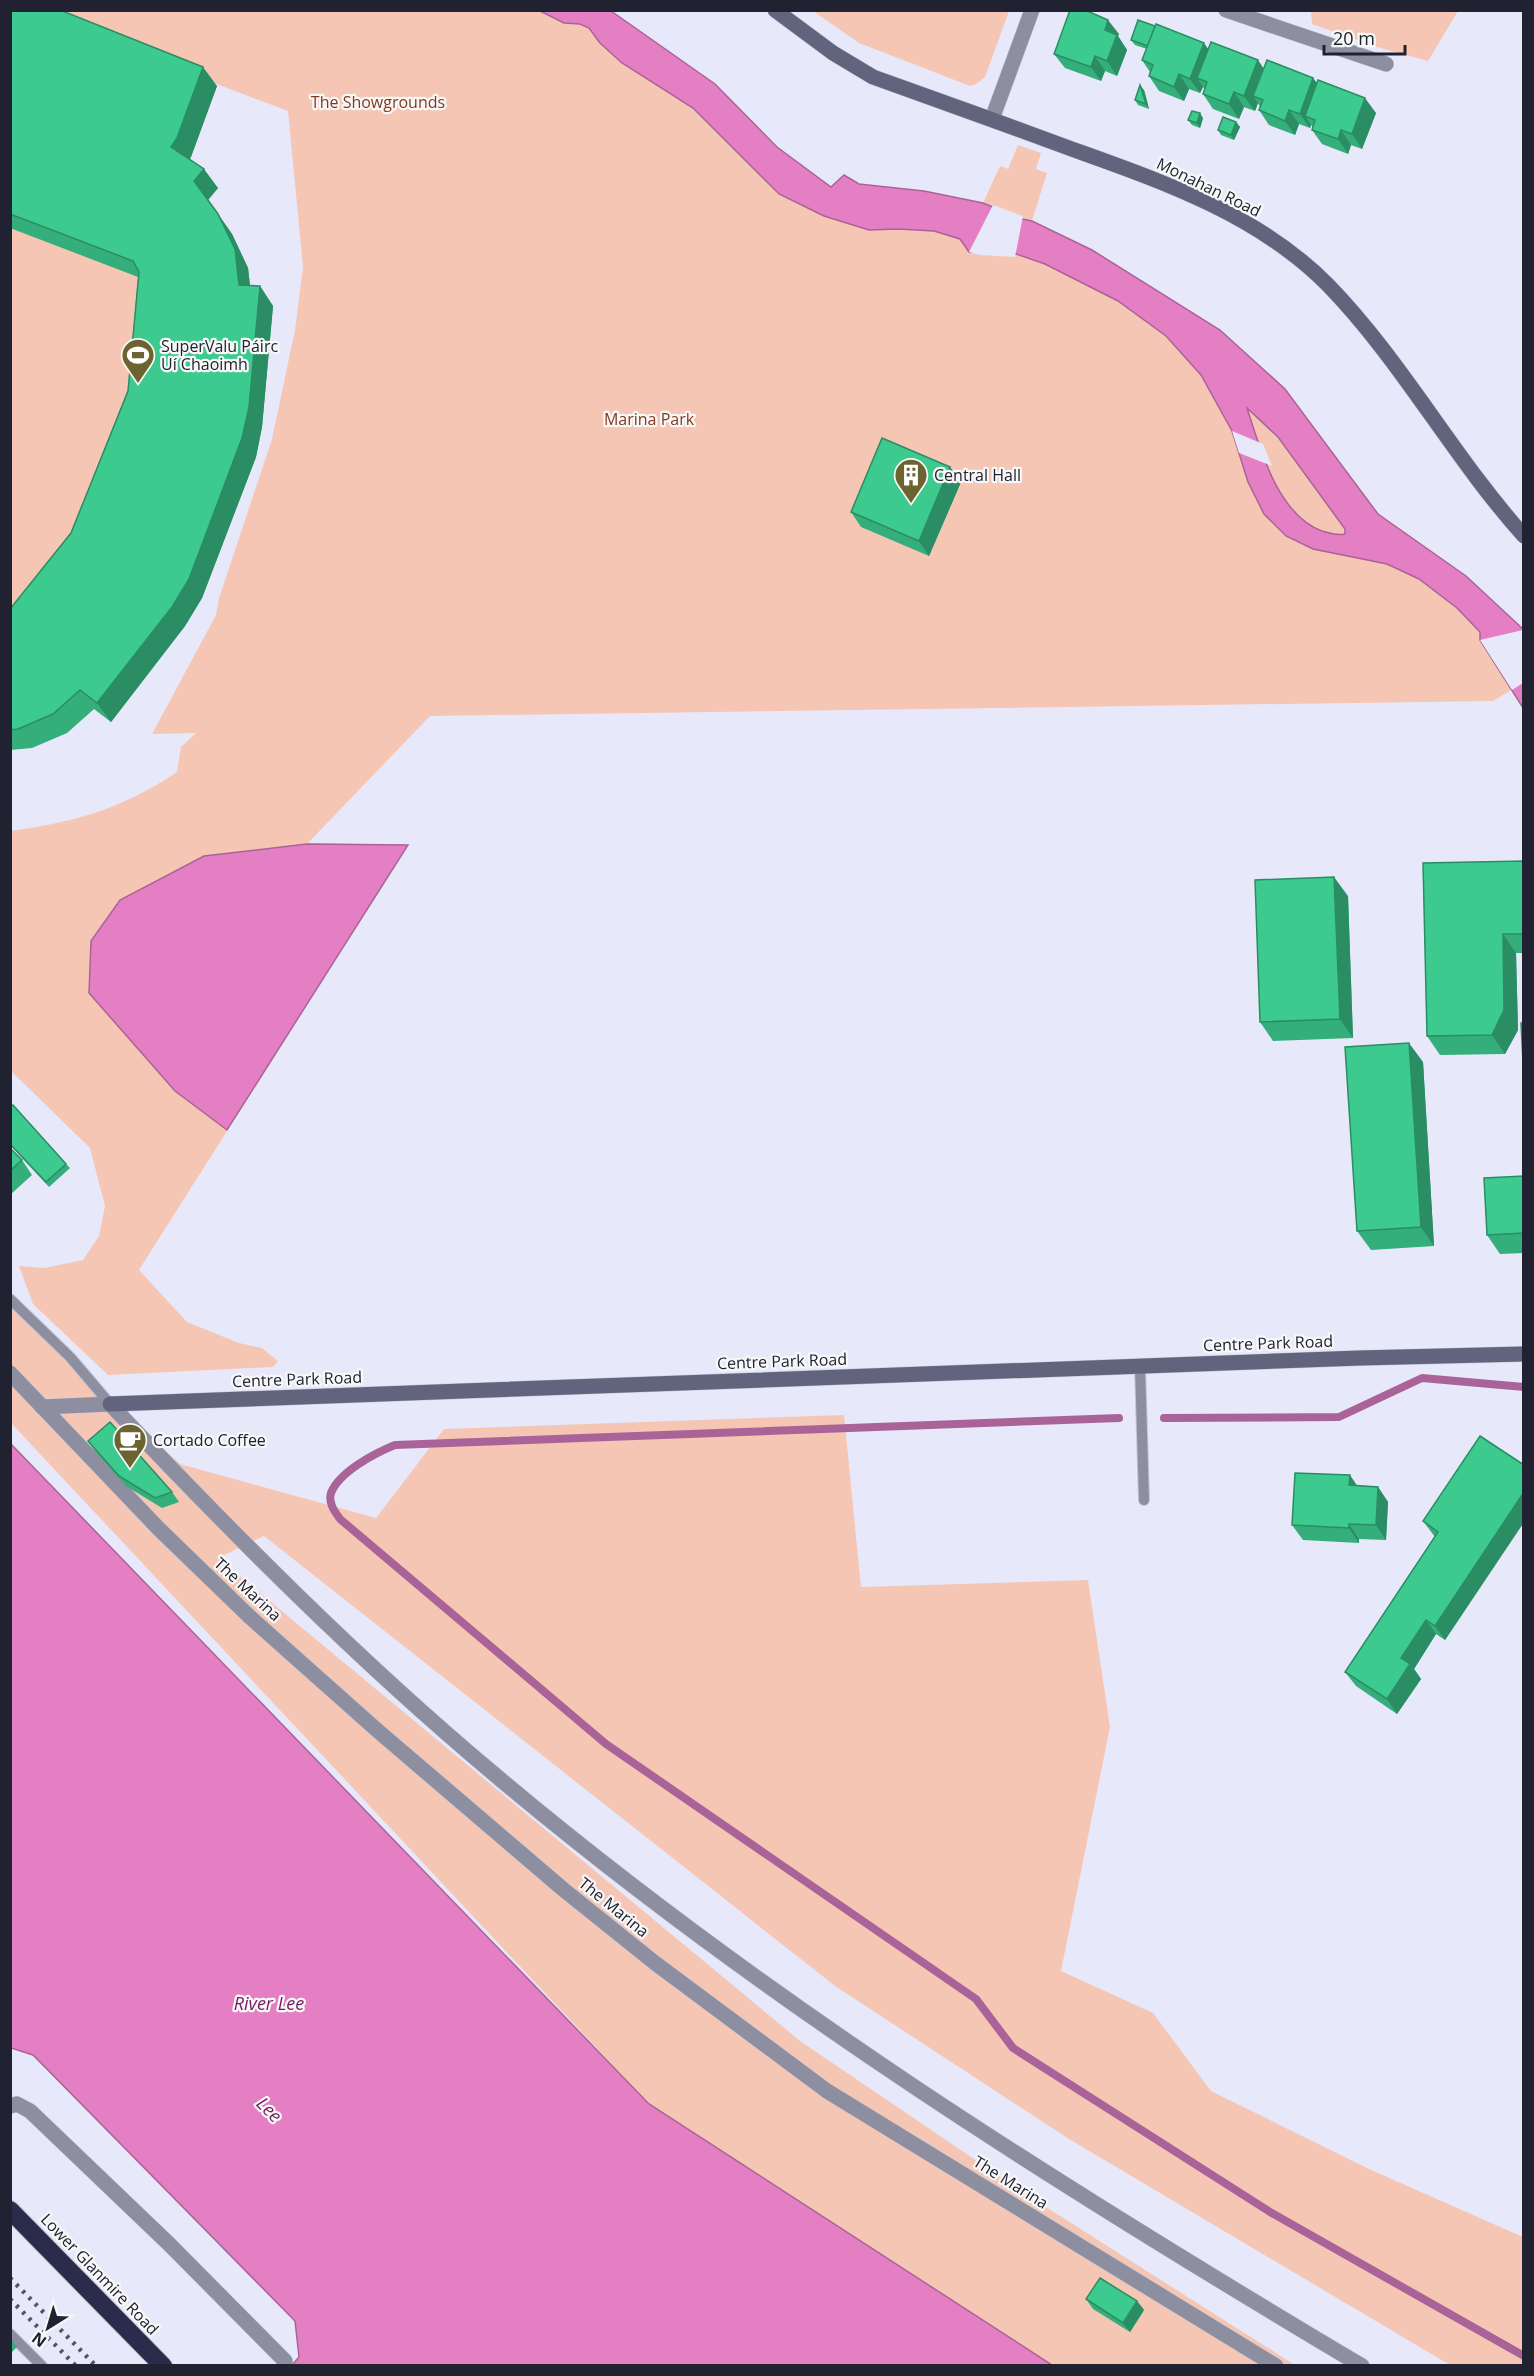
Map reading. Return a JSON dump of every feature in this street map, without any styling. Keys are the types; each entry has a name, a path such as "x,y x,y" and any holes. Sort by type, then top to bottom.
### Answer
{"highway":[{"name":"Lower Glanmire Road","path":"10,2210 162,2366"}],"street":[{"name":"Monahan Road","path":"775,10 833,53 873,77 1158,180 1240,219 1291,254 1326,284 1361,323 1524,536"},
{"path":"992,119 1032,10"},
{"path":"1226,10 1386,64"},
{"name":"Centre Park Road","path":"42,1407 1524,1354"},
{"name":"The Marina","path":"10,1373 158,1528 260,1625 395,1746 564,1890 655,1963 826,2091 1276,2366"},
{"name":"The Marina","path":"110,1404 232,1531 367,1662 494,1775 669,1914 728,1958 896,2074 1171,2250 1362,2366"},
{"path":"10,2106 17,2104 30,2111 169,2244 285,2361 285,2366"}],"lane":[{"path":"10,1299 70,1357 110,1404"},
{"path":"1140,1366 1143,1500"},
{"path":"10,2334 42,2366"}],"green space":[{"path":"1311,10 1458,11 1428,61 1377,47 1312,24"},
{"name":"Marina Park","path":"11,11 611,11 715,84 777,147 831,187 844,175 859,184 924,191 983,203 1000,166 1008,169 1018,145 1041,153 1036,169 1047,173 1032,221 1092,250 1220,330 1285,389 1378,514 1466,576 1523,629 1523,683 1493,701 430,716 308,843 408,845 139,1270 187,1322 239,1343 262,1348 278,1361 273,1367 108,1375 33,1304 19,1266 44,1268 83,1260 99,1236 105,1206 90,1148 11,1071 10,831 77,818 117,805 177,772 181,747 196,733 152,734 216,615 219,598 272,439 295,330 303,267 288,111 182,71 217,86 191,157 185,167 218,188 208,201 232,234 248,268 252,304 273,306 262,427 256,457 202,598 185,626 111,722 94,709 67,733 11,750"},
{"path":"813,11 1009,11 985,77 970,86 859,43"},
{"path":"10,1303 76,1368 180,1464 376,1518 444,1429 844,1415 861,1587 1088,1580 1110,1727 1061,1971 1153,2013 1211,2091 1369,2169 1523,2237 1523,2365 1450,2365 1069,2139 835,1986 264,1536 218,1558 800,2041 1030,2197 1295,2365 1052,2365 649,2104 11,1423"}],"water":[{"path":"540,11 611,11 715,84 777,147 831,187 844,175 859,184 924,191 983,203 1032,221 1092,250 1220,330 1285,389 1378,514 1466,576 1523,629 1523,708 1480,640 1480,632 1457,608 1419,579 1387,564 1313,549 1286,536 1264,514 1248,482 1232,431 1201,375 1166,336 1118,301 1045,264 1016,254 969,252 960,239 934,231 869,230 824,216 779,194 693,108 622,63 600,43 589,28 580,24 564,23","holes":["1247,408 1278,437 1345,529 1345,534 1322,531 1307,523 1282,496 1265,461"]},
{"path":"307,844 408,845 227,1130 175,1091 89,993 91,941 120,900 204,856"},
{"name":"River Lee","path":"10,1443 649,2104 1052,2365 292,2365 299,2357 295,2321 33,2055 11,2048"}],"pier":[{"path":"993,205 1023,216 1015,257 969,252"},
{"path":"1232,431 1263,444 1272,466 1239,453"},
{"path":"1523,630 1523,683 1512,690 1480,640"}],"building":[{"name":"SuperValu Páirc Uí Chaoimh","path":"10,10 60,10 203,67 177,138 171,147 204,169 194,181 218,214 235,249 239,285 260,286 249,407 242,438 189,579 172,607 97,703 80,690 53,714 18,729 10,730 10,609 71,533 128,391 139,272 133,261 10,214"},
{"path":"1070,10 1085,10 1108,20 1105,30 1117,35 1107,61 1095,56 1091,67 1054,54"},
{"path":"1138,20 1155,26 1148,46 1131,40"},
{"path":"1156,24 1204,43 1190,79 1179,74 1174,87 1149,76 1153,65 1142,60"},
{"path":"1211,42 1258,60 1244,96 1234,92 1229,104 1203,94 1207,82 1197,78"},
{"path":"1267,60 1313,78 1300,114 1289,110 1285,121 1259,110 1263,100 1253,96"},
{"path":"1318,80 1365,98 1352,134 1341,130 1338,139 1312,130 1315,120 1305,116"},
{"path":"1140,85 1146,104 1135,100"},
{"path":"1192,111 1200,113 1197,123 1188,120"},
{"path":"1223,117 1236,122 1231,135 1218,130"},
{"name":"Central Hall","path":"882,438 950,467 919,541 851,512"},
{"path":"1524,861 1524,934 1503,934 1504,1010 1492,1035 1427,1036 1423,863"},
{"path":"1334,877 1340,1019 1260,1022 1255,880"},
{"path":"1521,1023 1524,1023 1524,1082"},
{"path":"1409,1043 1421,1227 1357,1231 1345,1047"},
{"path":"13,1105 66,1164 46,1182 10,1144 10,1107"},
{"path":"10,1148 22,1160 10,1171"},
{"path":"1524,1176 1524,1233 1487,1235 1484,1178"},
{"name":"Cortado Coffee","path":"110,1422 172,1492 155,1498 119,1476 88,1441"},
{"path":"1480,1436 1524,1465 1524,1492 1435,1626 1426,1620 1401,1658 1410,1664 1387,1699 1345,1672 1438,1532 1423,1521"},
{"path":"1295,1473 1350,1475 1349,1485 1378,1487 1376,1525 1349,1524 1349,1528 1292,1525"},
{"path":"1100,2278 1137,2301 1123,2323 1086,2299"}],"waterway":[{"path":"1164,1418 1339,1417 1422,1378 1524,1387"},
{"path":"1119,1418 395,1445 368,1458 349,1471 335,1485 330,1500 340,1519 606,1744 976,1999 1013,2048 1270,2212 1524,2356"}],"railway":[{"path":"10,2278 96,2366"},
{"path":"10,2299 76,2366"}],"place":[{"name":"SuperValu Páirc Uí Chaoimh","path":"138,384"},
{"name":"Central Hall","path":"911,504"},
{"name":"Cortado Coffee","path":"130,1469"}],"park label":[{"name":"The Showgrounds","path":"378,102"}],"water label":[{"name":"Lee","path":"269,2110"}]}
